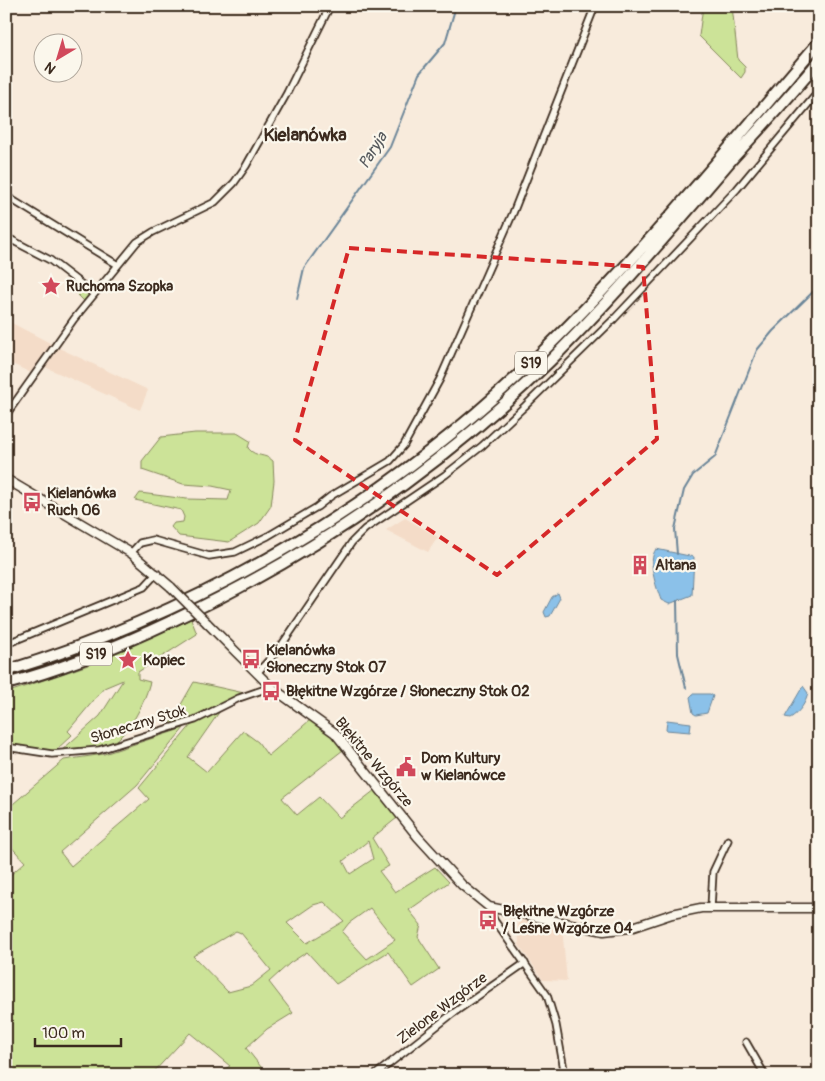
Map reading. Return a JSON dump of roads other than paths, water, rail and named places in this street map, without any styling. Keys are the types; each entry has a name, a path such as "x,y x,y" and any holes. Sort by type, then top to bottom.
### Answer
{"highway":[{"name":"S19","path":"6,672 33,665 94,642 208,591 298,540 406,468 491,400 570,325 729,149 819,42"},
{"name":"S19","path":"6,684 38,676 107,650 213,601 307,548 416,474 491,414 579,331 670,232 819,61"}],"street":[{"path":"6,415 94,294 137,242 152,232 204,208 225,194 258,145 330,6"},
{"path":"131,553 140,543 153,540 209,556 235,552 268,536 317,507 339,490 390,461 400,450 413,433 440,379 513,213 595,6"},
{"path":"257,673 279,649 352,542 365,529 445,475 482,446 525,406 614,319 737,189 819,91"},
{"path":"6,196 118,265"},
{"path":"6,236 50,260 94,294"},
{"name":"Błękitne Wzgórze","path":"6,479 131,553 156,573 272,687 335,733 418,837 474,897 489,907"},
{"path":"6,644 144,587 156,573"},
{"name":"Słoneczny Stok","path":"6,747 52,754 99,750 194,720 239,698 272,687"},
{"path":"711,907 713,872 728,840"},
{"path":"489,907 604,931 624,929 672,914 711,907 819,908"},
{"path":"489,907 494,920 547,995 553,1011 565,1075"},
{"name":"Zielone Wzgórze","path":"375,1075 452,1014 525,963"},
{"path":"746,1042 765,1075"}],"water":[{"path":"656,549 694,557 692,595 669,604 661,600 652,567 653,554"},
{"path":"558,593 560,598 550,616 546,617 544,612 552,597"},
{"path":"803,686 808,693 804,704 793,716 790,718 785,717"},
{"path":"693,694 710,694 713,696 707,713 696,715 693,713 690,697"},
{"path":"667,720 691,723 690,732 666,730"}],"waterway":[{"name":"Paryja","path":"297,299 304,268 390,147 419,74 445,43 456,6"},
{"path":"677,554 675,529 684,490 693,475 715,457 757,350 773,331 819,286"},
{"path":"677,601 678,654 686,688"}],"place":[{"name":"Ruchoma Szopka","path":"51,286"},
{"name":"Kielanówka Ruch 06","path":"32,502"},
{"name":"Altana","path":"640,565"},
{"name":"Kielanówka Słoneczny Stok 07","path":"251,659"},
{"name":"Kopiec","path":"128,660"},
{"name":"Błękitne Wzgórze / Słoneczny Stok 02","path":"271,691"},
{"name":"Dom Kultury w Kielanówce","path":"406,767"},
{"name":"Błękitne Wzgórze / Leśne Wzgórze 04","path":"488,920"}],"district":[{"name":"Kielanówka","path":"305,135"}]}
